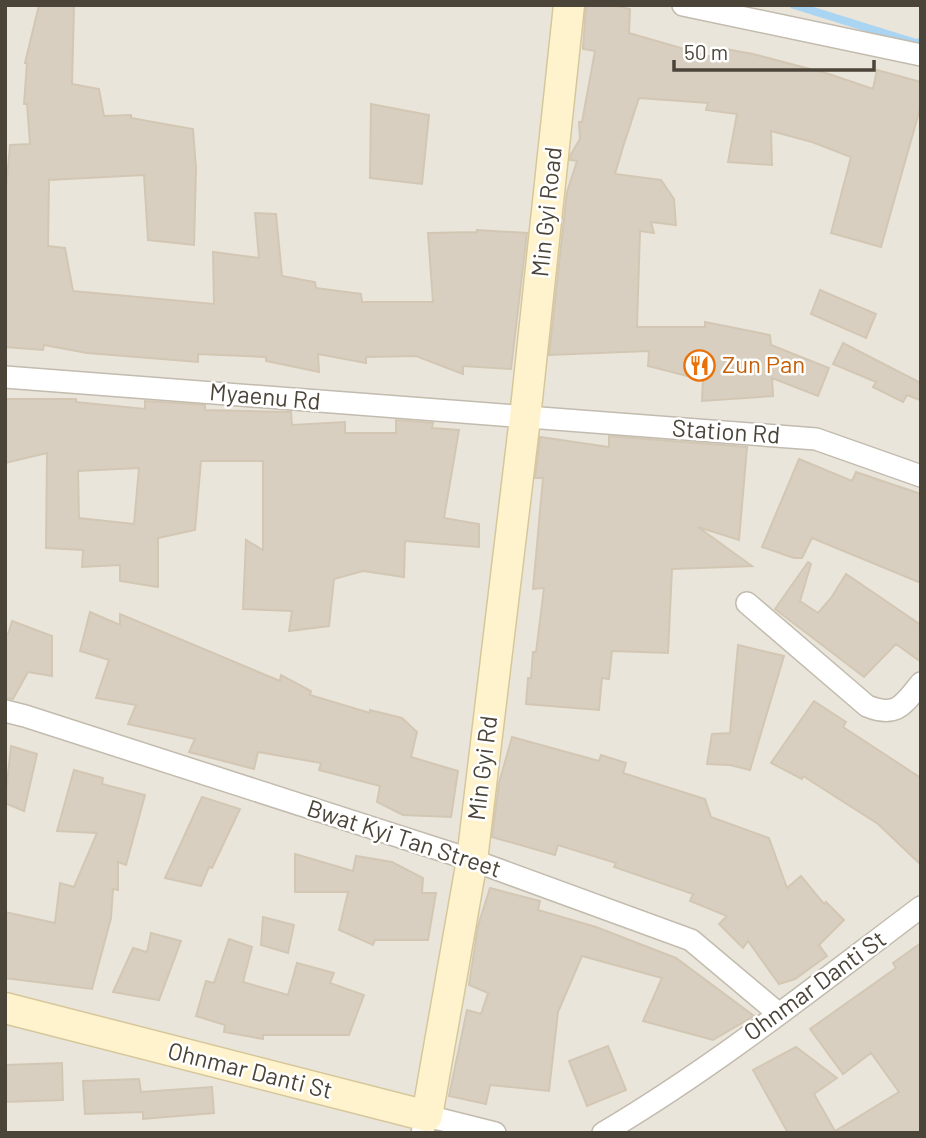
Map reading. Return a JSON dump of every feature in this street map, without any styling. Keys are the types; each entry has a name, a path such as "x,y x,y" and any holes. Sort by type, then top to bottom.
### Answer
{"main road":[{"name":"Min Gyi Road","path":"525,418 569,5"},
{"name":"Min Gyi Rd","path":"424,1124 472,860 525,418"},
{"name":"Ohnmar Danti St","path":"5,1007 424,1124"}],"street":[{"path":"683,5 921,55"},
{"name":"Myaenu Rd","path":"5,377 525,418"},
{"name":"Station Rd","path":"525,418 816,439 921,476"},
{"path":"747,603 867,706 882,712 893,711 903,705 921,683"},
{"name":"Bwat Kyi Tan Street","path":"5,711 472,860 691,940 779,1014"},
{"name":"Ohnmar Danti St","path":"603,1133 639,1112 779,1014 921,907"},
{"name":"Ohnmar Danti St","path":"424,1124 495,1133"}],"shaded area":[{"path":"5,5 921,5 921,1133 5,1133"}],"building":[{"path":"39,5 74,5 72,84 99,89 104,116 131,115 131,118 193,129 196,168 194,245 148,240 144,175 49,180 48,246 65,248 73,291 214,304 213,252 259,258 255,213 276,214 282,276 315,282 316,288 361,294 362,302 433,302 428,233 477,230 527,233 511,369 463,366 463,374 416,356 366,357 366,363 318,354 319,372 266,361 266,357 198,354 198,362 87,353 44,345 43,350 5,347 5,201 10,145 30,144 27,104 24,104 25,63"},
{"path":"586,5 611,5 630,9 629,33 722,60 725,49 753,54 873,89 877,70 921,82 921,105 881,247 831,233 851,157 812,142 771,131 772,165 728,162 737,114 706,110 708,103 639,98 615,174 661,180 674,199 676,225 651,222 654,233 640,231 637,327 705,327 705,322 770,335 771,345 829,368 818,396 772,378 773,396 702,401 703,380 648,366 649,351 549,355 567,192 577,161 570,160 580,139 579,122 582,122 595,51 583,49"},
{"path":"371,104 429,115 422,184 370,178"},
{"path":"820,290 876,314 866,338 811,314"},
{"path":"843,343 921,383 920,400 907,395 903,402 873,387 876,382 833,364"},
{"path":"5,399 76,399 76,402 145,409 145,401 205,405 205,410 291,412 292,425 345,422 345,433 396,433 396,420 433,423 432,428 459,430 444,518 479,524 479,547 405,541 404,577 363,571 334,579 329,626 289,631 292,611 243,609 246,540 263,550 263,461 201,461 195,530 158,538 158,587 120,581 120,565 82,567 83,550 46,548 47,453 5,463","holes":["139,468 134,524 79,518 78,471"]},
{"path":"609,436 747,447 739,540 698,527 752,566 672,569 668,653 612,651 609,679 602,678 599,710 526,704 544,588 533,589 543,478 535,478 540,437 609,447"},
{"path":"799,459 852,481 856,472 921,494 921,583 812,538 802,558 794,558 762,547"},
{"path":"808,562 811,564 800,601 818,613 846,574 921,625 921,662 896,644 864,677 775,609"},
{"path":"90,612 120,625 120,614 280,681 281,675 311,691 310,695 370,713 370,710 402,718 417,732 411,757 458,771 451,817 403,815 377,802 380,786 319,770 321,763 258,752 254,769 189,752 195,739 128,724 136,705 96,698 109,660 80,651"},
{"path":"12,621 52,636 52,676 28,672 13,699 5,698 5,634 8,634"},
{"path":"738,645 784,656 750,770 730,765 707,764 712,734 730,733"},
{"path":"814,701 846,722 843,727 921,778 921,865 878,824 803,776 802,779 771,763"},
{"path":"512,737 599,761 601,755 626,763 623,773 705,799 711,817 769,838 787,888 801,876 824,904 826,902 844,920 819,945 827,956 795,979 779,984 748,941 743,948 719,924 727,916 690,901 693,894 614,867 616,863 558,845 555,855 492,837 499,783"},
{"path":"11,746 37,754 24,811 5,803"},
{"path":"74,770 103,778 102,784 145,795 126,865 118,862 118,890 113,889 111,918 92,989 5,978 5,912 55,923 60,883 74,887 97,833 57,831"},
{"path":"202,797 240,809 201,886 165,878"},
{"path":"295,854 353,871 356,856 392,862 423,878 422,893 436,893 428,940 375,940 373,945 339,930 348,892 295,892"},
{"path":"490,888 540,901 538,910 596,927 676,958 754,1016 713,1040 643,1021 662,978 582,956 558,1012 549,1091 490,1085 486,1104 449,1096 467,1010 481,1014 488,993 469,985 478,926"},
{"path":"263,917 294,925 288,953 261,945"},
{"path":"151,933 181,941 159,1000 113,992 133,948 147,952"},
{"path":"229,939 252,947 243,982 288,995 297,963 334,973 330,983 364,995 349,1035 263,1035 263,1039 224,1032 225,1025 196,1016 206,981 214,983"},
{"path":"921,943 921,1133 788,1133 753,1070 796,1047 837,1078 814,1094 835,1131 899,1092 871,1053 843,1074 810,1029 896,968 893,963"},
{"path":"608,1046 626,1090 587,1106 569,1061"},
{"path":"62,1063 63,1100 5,1102 5,1065"},
{"path":"139,1079 141,1092 212,1087 214,1113 143,1119 143,1112 85,1114 83,1081"}],"waterway":[{"path":"794,5 916,43 921,42"}],"place":[{"name":"Zun Pan","path":"699,365"}]}
